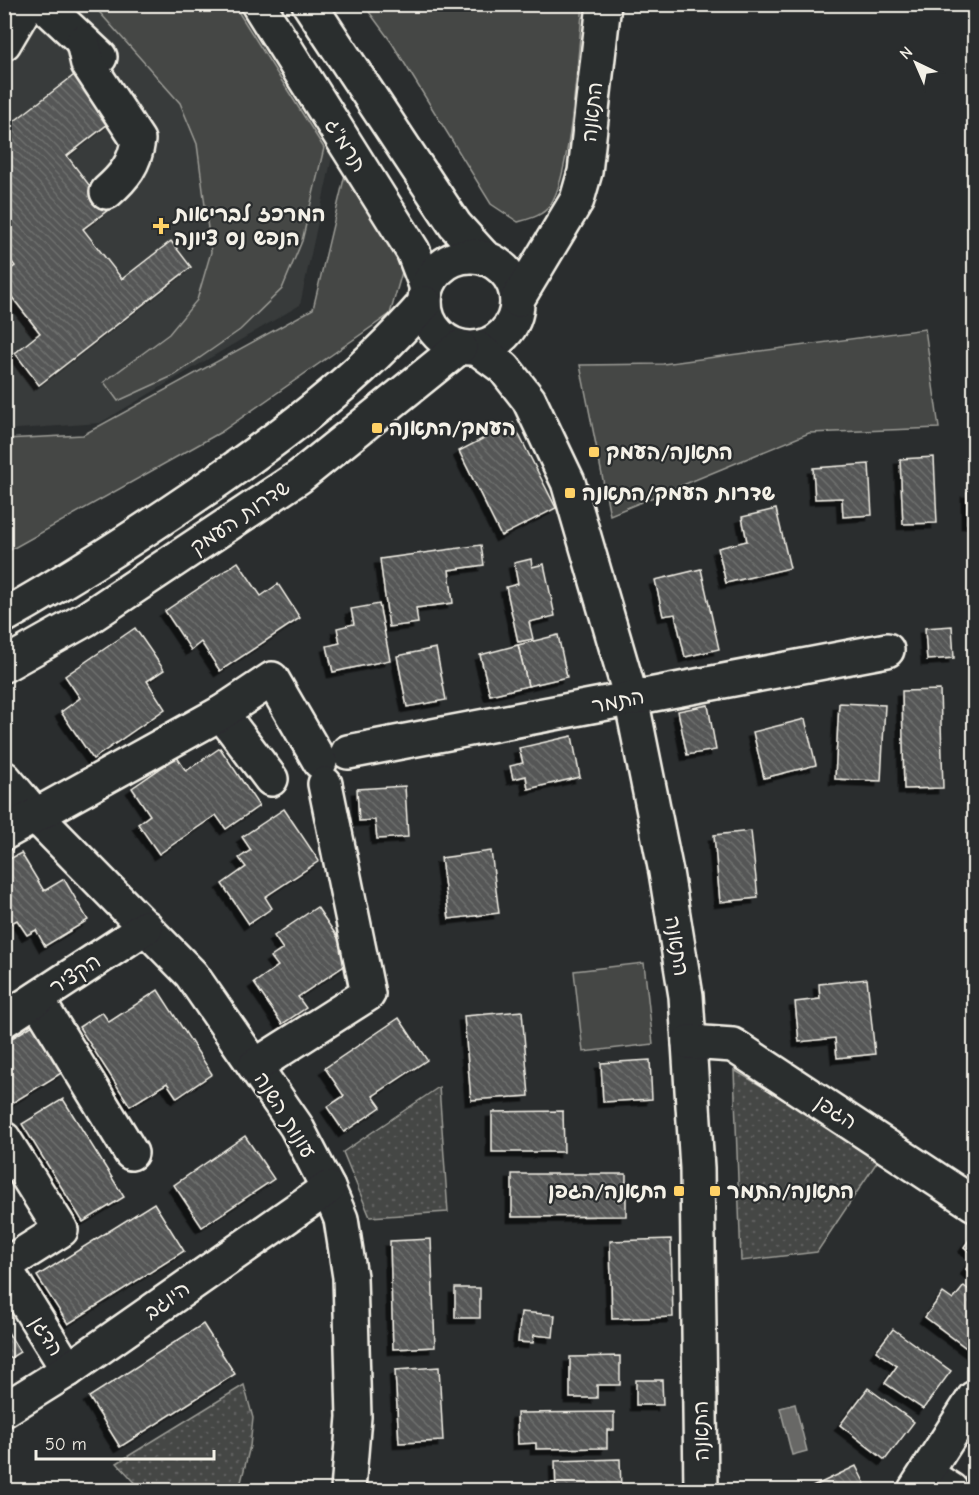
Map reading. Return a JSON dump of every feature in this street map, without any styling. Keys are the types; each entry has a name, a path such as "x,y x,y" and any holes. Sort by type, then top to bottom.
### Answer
{"street":[{"path":"4,43 27,4"},
{"path":"43,4 92,50 88,64 138,140 135,157 124,177 107,192"},
{"name":"תרמ\"ג","path":"258,4 413,251 426,296"},
{"path":"309,4 455,225 511,280 515,310 499,339 469,347 439,336 427,316 426,296 433,276 443,265 456,258 471,256 491,261"},
{"name":"התאנה","path":"540,419 515,310 577,200 585,172 604,4"},
{"name":"התאנה","path":"491,261 537,244 568,216"},
{"name":"שדרות העמק","path":"4,616 64,583 274,443 364,368 426,296"},
{"name":"שדרות העמק","path":"4,665 86,619 299,477 469,347"},
{"name":"התאנה","path":"469,347 511,376 540,419 568,482 631,698 666,872 686,996 698,1168 702,1491"},
{"name":"התמר","path":"331,766 631,698 887,650"},
{"path":"4,833 221,713 272,679 331,766 368,994 255,1066"},
{"path":"221,713 270,779"},
{"name":"עונות השנה","path":"4,778 36,816 191,974 296,1126 328,1188 341,1219 350,1277 354,1417 348,1491"},
{"name":"הקציר","path":"4,1020 146,927"},
{"path":"37,999 131,1153"},
{"name":"הגפן","path":"689,1042 733,1045 975,1204"},
{"path":"4,1138 62,1230 4,1266"},
{"name":"היוגב","path":"4,1410 68,1370 328,1188"},
{"name":"הדגן","path":"4,1273 11,1278 68,1370"},
{"path":"931,1485 975,1398"}],"shaded area":[{"name":"המרכז לבריאות הנפש נס ציונה","path":"5,5 236,5 334,148 300,305 100,423 5,430"},
{"path":"93,5 234,5 324,148 302,241 282,289 240,330 175,375 118,401 104,382 169,334 197,300 211,252 197,144 180,103"},
{"path":"364,5 583,5 573,110 564,167 558,190 544,212 518,222 491,204 392,43"},
{"path":"347,166 404,265 390,314 221,432 5,553 5,439 83,435 313,309"},
{"path":"925,329 939,428 809,433 610,515 580,365 663,364"},
{"path":"644,963 653,1044 583,1052 574,971"},
{"path":"734,1070 881,1156 817,1252 741,1261"},
{"path":"439,1087 448,1212 370,1217 343,1152"},
{"path":"244,1385 253,1418 250,1446 239,1490 142,1490 117,1463"},
{"path":"795,1404 807,1451 792,1455 780,1408"},
{"path":"476,1486 510,1486 510,1490 476,1490"}],"building":[{"path":"82,69 118,116 67,156 108,210 83,229 122,279 171,241 191,267 39,385 15,353 40,333 4,287 4,274 15,266 4,252 4,129"},
{"path":"513,423 556,508 501,536 459,451"},
{"path":"934,457 937,523 903,524 900,459"},
{"path":"869,464 872,515 843,517 842,498 815,499 813,468"},
{"path":"967,492 974,492 974,523 967,523"},
{"path":"776,509 790,568 726,583 718,548 747,541 742,517"},
{"path":"481,545 484,565 449,570 453,603 416,608 418,623 389,627 380,559"},
{"path":"531,559 532,567 544,564 555,616 529,622 533,639 518,642 506,587 518,584 514,563"},
{"path":"238,562 261,596 278,584 300,618 220,671 201,642 191,650 165,611"},
{"path":"701,569 719,649 685,657 675,614 663,616 655,580"},
{"path":"379,604 390,660 333,672 327,646 340,643 337,628 354,624 351,609"},
{"path":"952,626 954,658 927,660 925,628"},
{"path":"135,628 164,670 147,681 165,709 93,759 61,712 80,698 65,676"},
{"path":"558,635 567,677 528,686 518,645"},
{"path":"518,645 528,686 490,695 480,655"},
{"path":"436,648 446,700 407,707 397,656"},
{"path":"972,650 974,650 974,691 973,691"},
{"path":"940,690 943,788 904,789 902,691"},
{"path":"839,703 885,705 881,781 835,779"},
{"path":"708,705 716,750 687,755 678,711"},
{"path":"805,719 816,765 764,778 753,732"},
{"path":"572,736 580,777 528,789 526,776 513,779 510,766 523,763 519,748"},
{"path":"220,748 259,806 226,829 216,815 159,854 138,824 150,815 132,788 177,757 186,771"},
{"path":"405,786 408,837 377,839 375,820 359,821 357,789"},
{"path":"284,809 319,861 265,897 272,908 249,924 222,884 246,867 239,858 251,850 242,837"},
{"path":"751,831 758,898 720,902 714,835"},
{"path":"491,851 499,913 449,919 441,858"},
{"path":"21,853 44,891 64,879 88,920 45,946 36,930 27,935 17,920 4,927 4,862"},
{"path":"317,907 353,960 298,997 306,1008 282,1024 254,983 278,966 271,957 283,949 274,936"},
{"path":"867,979 875,1054 837,1058 835,1038 799,1042 795,1002 820,999 819,984"},
{"path":"158,990 212,1074 177,1098 167,1083 130,1106 79,1027 102,1012 109,1022"},
{"path":"522,1011 529,1096 471,1100 464,1016"},
{"path":"399,1018 427,1060 373,1096 381,1107 344,1132 327,1107 344,1096 325,1068"},
{"path":"33,1025 63,1072 4,1108 4,1043"},
{"path":"650,1060 652,1099 603,1102 601,1063"},
{"path":"63,1099 124,1197 83,1222 22,1124"},
{"path":"563,1111 564,1152 492,1152 492,1112"},
{"path":"245,1136 274,1179 202,1227 174,1185"},
{"path":"512,1174 626,1174 626,1216 512,1217"},
{"path":"154,1203 184,1251 68,1324 37,1276"},
{"path":"974,1233 974,1255 964,1247"},
{"path":"431,1239 435,1347 393,1349 390,1241"},
{"path":"671,1239 673,1317 612,1319 610,1241"},
{"path":"974,1257 974,1276 966,1269"},
{"path":"964,1286 974,1294 973,1353 925,1317 943,1293 953,1300"},
{"path":"455,1288 480,1288 480,1318 455,1318"},
{"path":"521,1312 555,1315 553,1337 534,1335 533,1343 518,1342"},
{"path":"203,1324 235,1374 120,1447 89,1397"},
{"path":"4,1326 20,1352 4,1362"},
{"path":"893,1329 951,1371 923,1409 885,1383 897,1366 876,1351"},
{"path":"620,1356 620,1385 597,1385 597,1398 570,1398 570,1357"},
{"path":"439,1367 443,1441 399,1443 395,1370"},
{"path":"636,1380 662,1380 663,1405 636,1405"},
{"path":"868,1388 914,1422 885,1460 840,1425"},
{"path":"614,1412 614,1430 607,1430 607,1448 536,1449 536,1443 518,1444 517,1413"},
{"path":"620,1459 621,1490 556,1490 555,1461"},
{"path":"856,1466 868,1490 812,1490 810,1488"}],"place":[{"name":"המרכז לבריאות הנפש נס ציונה","path":"161,226"},
{"name":"העמק/התאנה","path":"377,428"},
{"name":"התאנה/העמק","path":"594,452"},
{"name":"שדרות העמק/התאנה","path":"570,493"},
{"name":"התאנה/הגפן","path":"679,1191"},
{"name":"התאנה/התמר","path":"715,1191"}]}
